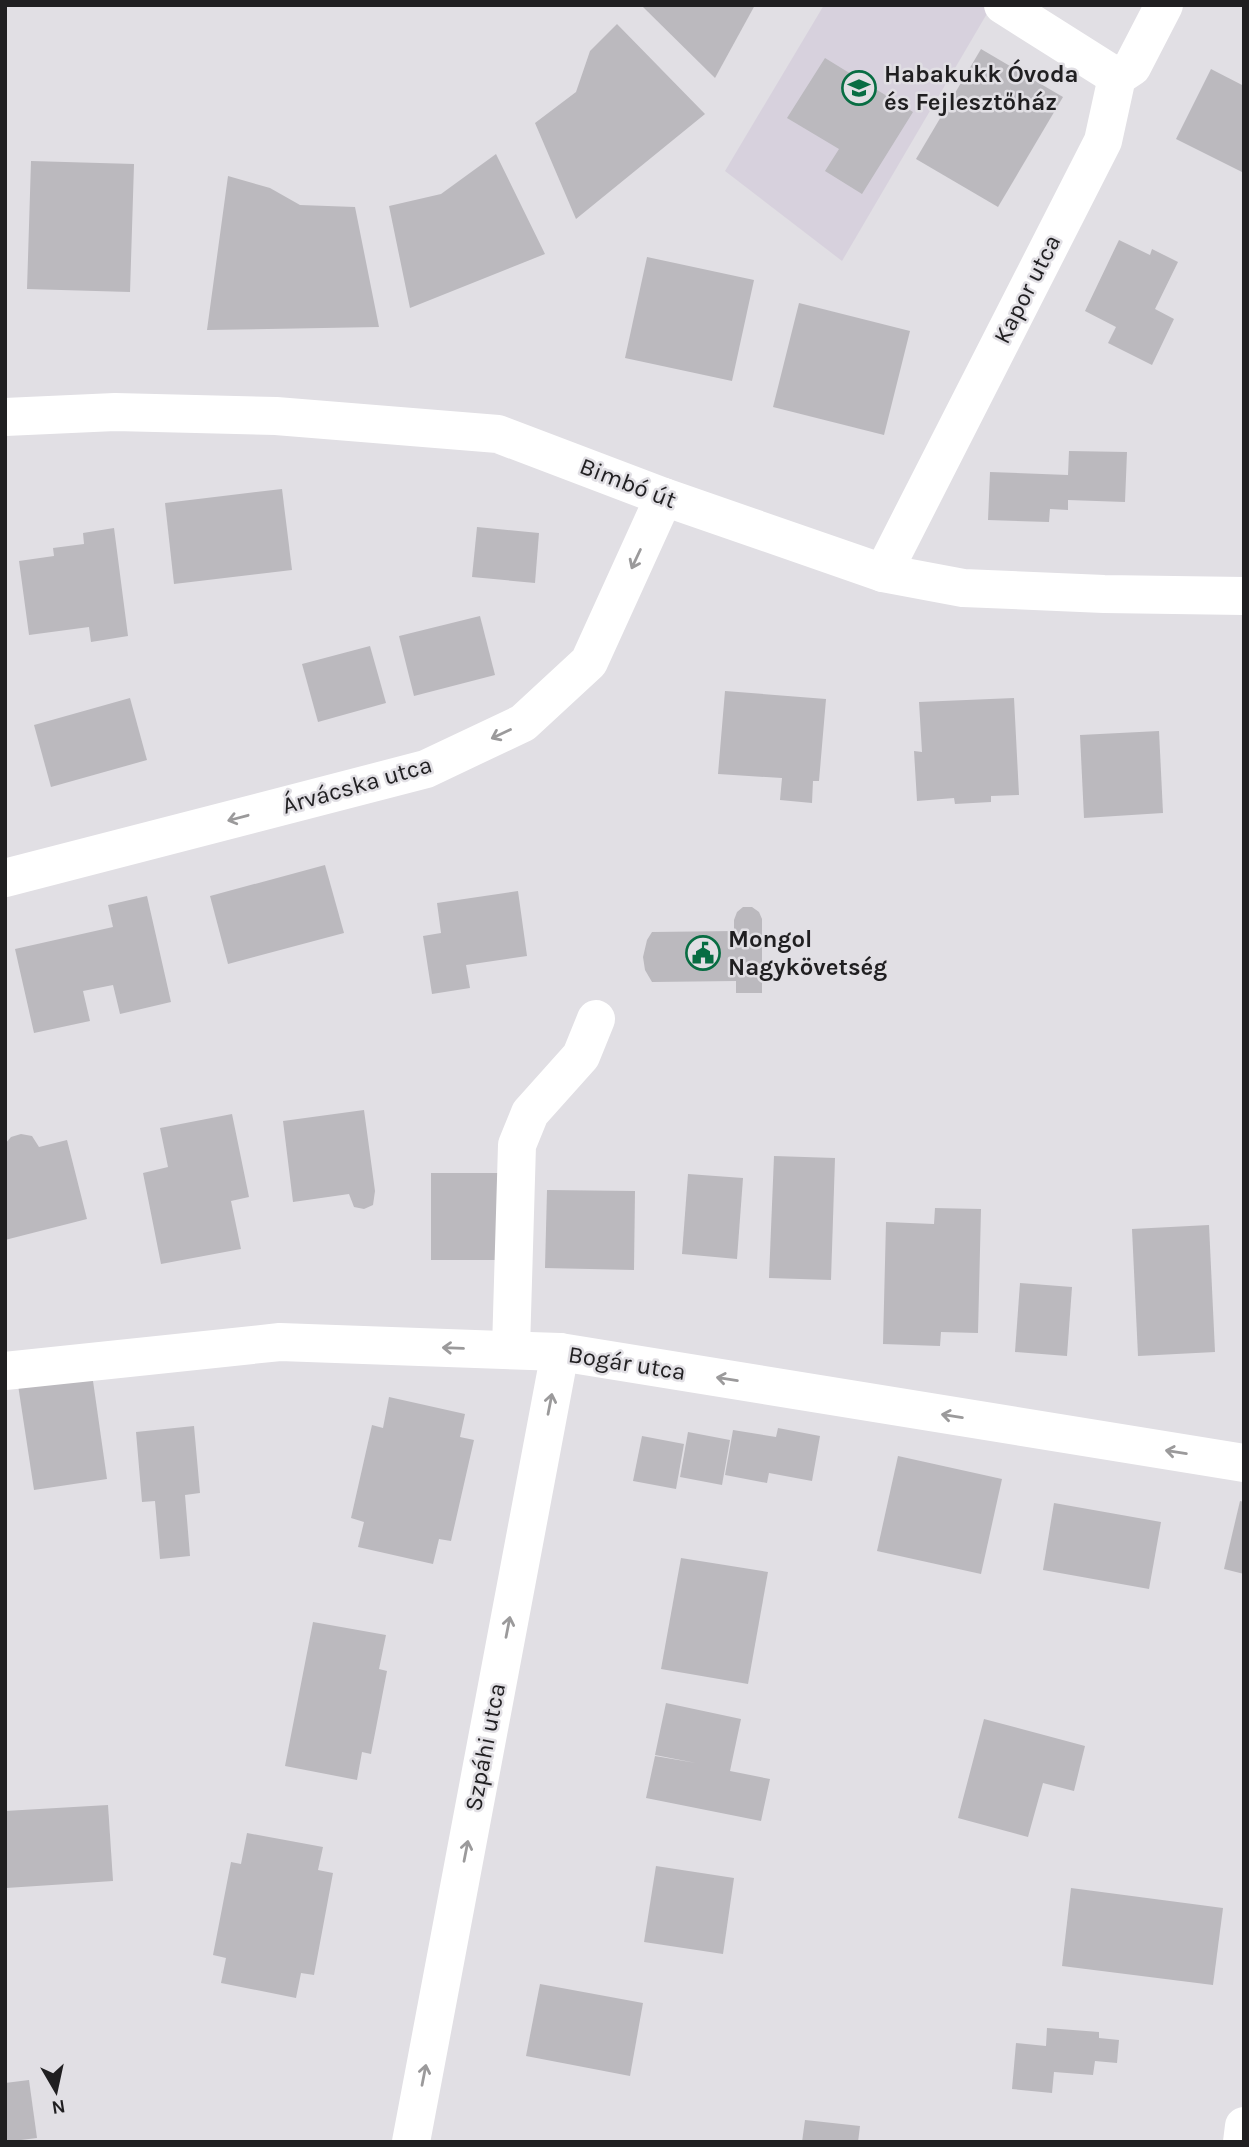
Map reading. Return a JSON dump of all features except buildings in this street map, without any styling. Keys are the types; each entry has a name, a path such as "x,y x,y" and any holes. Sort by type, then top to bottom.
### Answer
{"street":[{"path":"1003,5 1117,77"},
{"name":"Kapor utca","path":"883,573 1102,141 1117,77 1132,66 1164,5"},
{"name":"Bimbó út","path":"5,416 115,412 276,416 498,434 664,497 883,573 964,588 1244,596"},
{"name":"Árvácska utca","path":"5,878 426,768 523,723 589,662 664,497"},
{"path":"511,1349 517,1145 530,1113 581,1056 596,1019"},
{"name":"Bogár utca","path":"5,1371 280,1342 559,1352 1244,1463"},
{"name":"Szpáhi utca","path":"411,2142 559,1352"},
{"path":"1242,2142 1244,2126"}],"shaded area":[{"name":"Habakukk Óvoda és Fejlesztőház","path":"824,5 992,5 842,261 725,171"}],"place":[{"name":"Habakukk Óvoda és Fejlesztőház","path":"859,88"},
{"name":"Mongol Nagykövetség","path":"703,953"}]}
